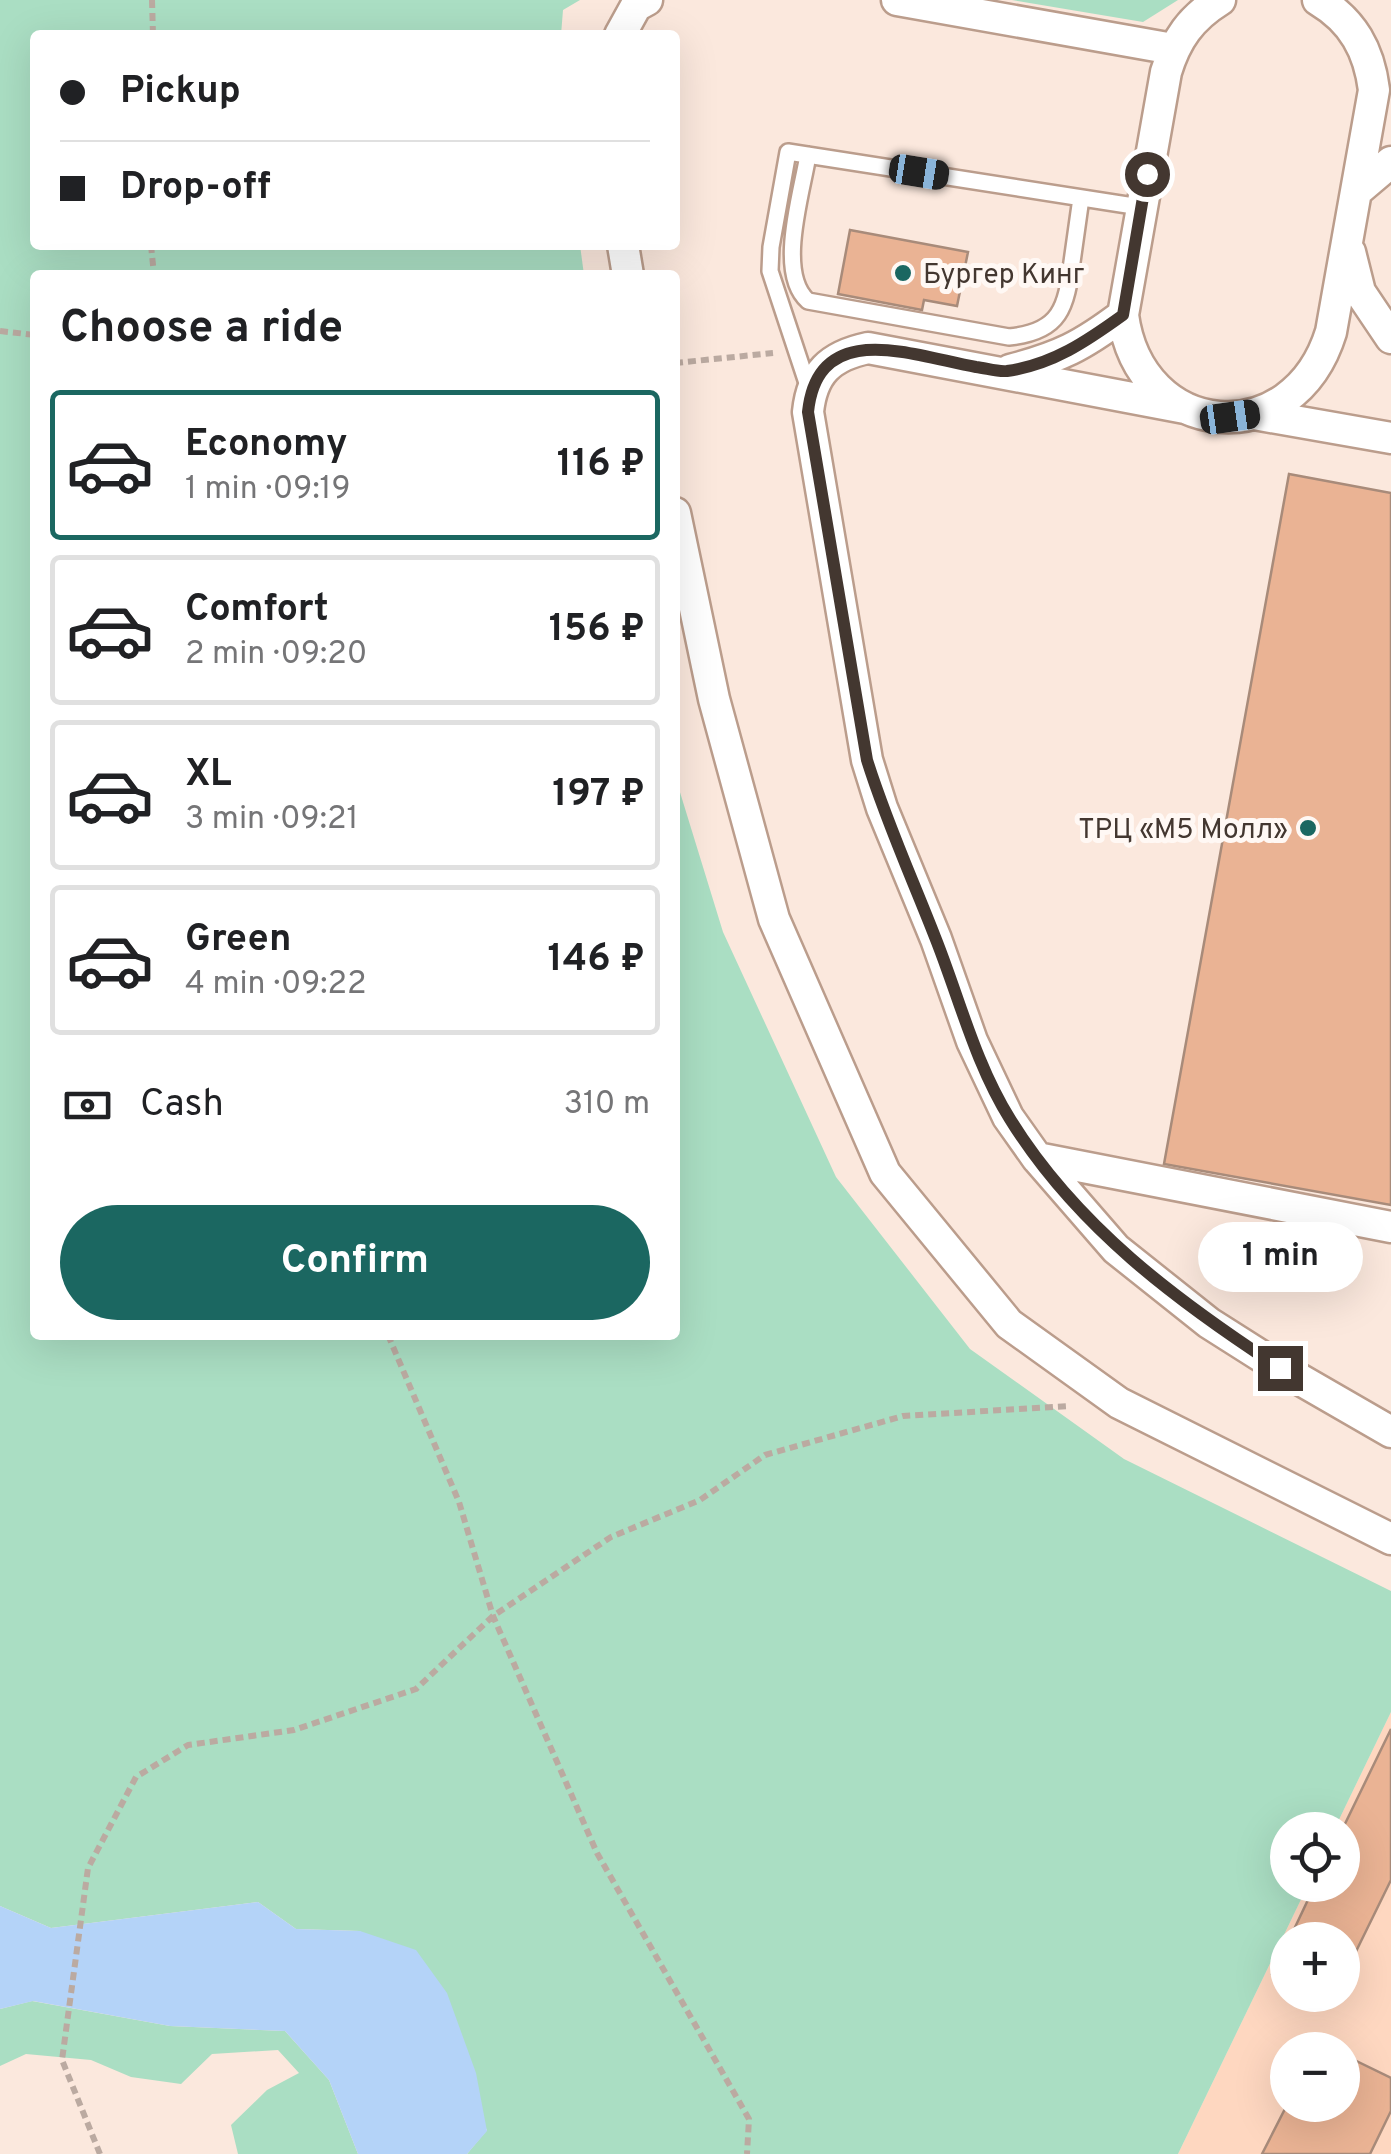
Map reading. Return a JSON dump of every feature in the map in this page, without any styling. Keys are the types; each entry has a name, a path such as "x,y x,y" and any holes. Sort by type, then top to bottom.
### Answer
{"street":[{"path":"623,30 636,6 647,0"},
{"path":"896,0 1173,49"},
{"path":"1184,408 1156,388 1134,360 1123,315 1140,208 1173,49 1193,20 1220,0"},
{"path":"1318,0 1348,12 1381,72 1374,90 1348,244 1324,355 1296,392 1276,406 1230,417 868,348 842,354 823,370 810,393 808,412 867,760 972,1040 1008,1117 1036,1158 1116,1248 1209,1322 1391,1432"},
{"path":"1358,190 1391,162"},
{"path":"1348,244 1360,292 1391,338"},
{"path":"1004,371 1058,358 1088,342 1123,315"},
{"path":"1254,414 1391,438"},
{"path":"680,536 714,698 774,919 885,1173 1009,1324 1120,1403 1391,1539"},
{"path":"1036,1158 1391,1227"}],"lane":[{"path":"810,393 770,271 788,152 1140,208"},
{"path":"808,155 792,250 798,292 808,301 1009,336 1044,329 1066,304 1081,198"}],"path":[{"path":"152,0 153,30"},
{"path":"0,331 30,334"},
{"path":"680,363 796,351"},
{"path":"390,1340 459,1502 494,1616 597,1853 750,2120 747,2154"},
{"path":"100,2154 62,2060 88,1868 136,1777 188,1745 294,1730 416,1689 494,1616 611,1537 700,1500 765,1455 903,1416 1120,1403"}],"shaded area":[{"path":"1391,1712 1391,2154 1178,2154 1270,1964 1270,2012 1360,2012 1360,1922 1290,1922 1300,1902 1360,1902 1360,1812 1343,1812"}],"green space":[{"path":"0,0 580,0 563,10 561,30 30,30 30,250 581,250 583,270 30,270 30,1340 680,1340 680,792 723,932 836,1177 970,1349 1124,1459 1391,1591 1391,1712 1343,1812 1270,1812 1270,1902 1300,1902 1290,1922 1270,1922 1270,1964 1178,2154 467,2154 487,2130 360,1931 296,1929 258,1902 51,1928 0,1906"},
{"path":"1012,0 1178,0 1143,22"},
{"path":"32,2001 170,2026 285,2031 329,2080 358,2154 238,2154 231,2125 267,2090 299,2073 278,2050 212,2054 181,2084 131,2077 91,2060 26,2054 0,2066 0,2009"}],"water":[{"path":"258,1902 296,1929 360,1931 416,1950 447,1993 476,2073 487,2131 467,2154 358,2154 329,2080 285,2031 170,2026 33,2001 0,2009 0,1906 51,1928"}],"building":[{"name":"Бургер Кинг","path":"850,230 968,252 957,306 924,300 922,310 838,294"},
{"name":"ТРЦ «М5 Молл»","path":"1289,474 1391,493 1391,1205 1164,1164"},
{"path":"1391,1729 1391,1880 1360,1943 1360,1922 1298,1922 1307,1902 1360,1902 1360,1812 1351,1812"},
{"path":"1360,2063 1391,2078 1391,2111 1370,2154 1262,2154 1278,2122 1360,2122"}],"place":[{"name":"Бургер Кинг","path":"903,273"},
{"name":"ТРЦ «М5 Молл»","path":"1308,828"}],"route":[{"path":"1147,174 1123,315 1088,342 1058,358 1004,371 868,348 842,354 823,370 810,393 808,412 867,760 972,1040 1008,1117 1036,1158 1116,1248 1209,1322 1280,1368"}]}
